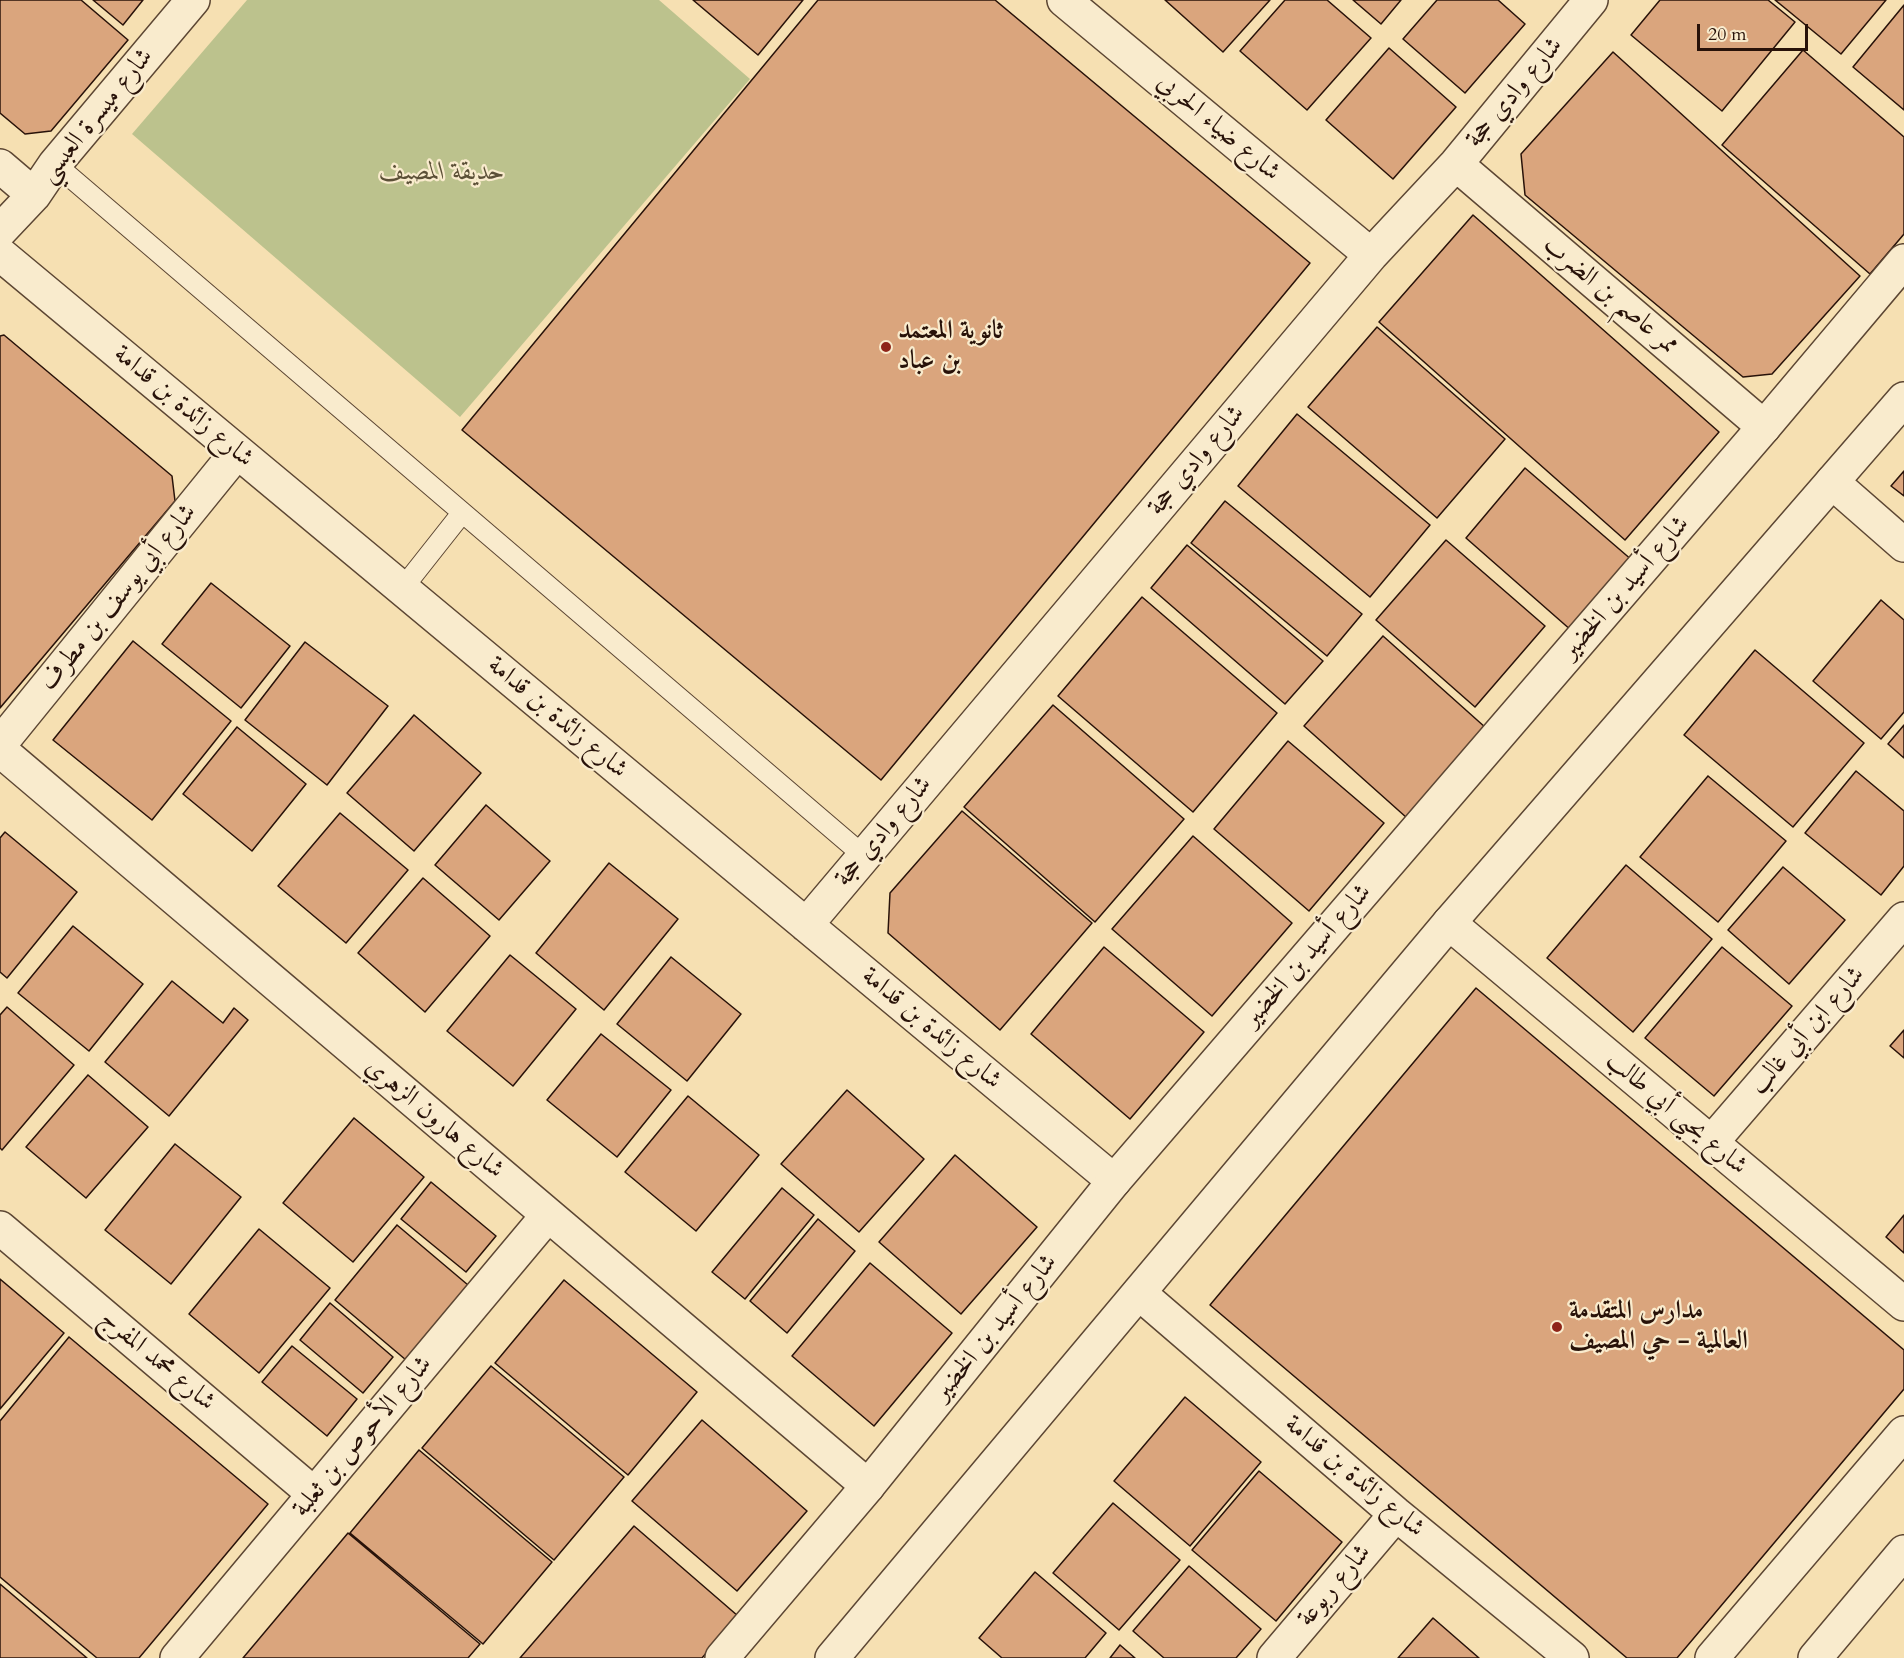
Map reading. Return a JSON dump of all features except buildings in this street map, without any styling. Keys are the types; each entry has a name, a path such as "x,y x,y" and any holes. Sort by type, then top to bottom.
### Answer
{"street":[{"name":"شارع ميسرة العبسي","path":"0,231 34,195 55,164 193,0"},
{"name":"شارع ضياء الحربي","path":"1064,0 1371,255"},
{"name":"شارع وادي حجة","path":"806,925 1371,255 1456,164 1591,0"},
{"name":"ممر عاصم بن الضرب","path":"1456,164 1764,427"},
{"path":"0,166 34,195"},
{"name":"شارع زائدة بن قدامة","path":"0,254 1114,1181"},
{"name":"شارع أسيد بن الخضير","path":"722,1658 868,1486 1114,1181 1764,427 1904,261"},
{"path":"832,1658 1449,923 1904,399"},
{"name":"شارع أبي يوسف بن مطرف","path":"0,744 237,452"},
{"path":"1832,482 1904,545"},
{"name":"شارع هارون الزهري","path":"0,750 868,1486"},
{"name":"شارع ابن أبي غالب","path":"1711,1143 1904,919"},
{"name":"شارع يحيى أبي طالب","path":"1449,923 1904,1305"},
{"name":"شارع الأحوص بن ثعلبة","path":"177,1658 548,1215"},
{"name":"شارع محمد المفرج","path":"0,1228 315,1494"},
{"name":"شارع زائدة بن قدامة","path":"1139,1293 1396,1514 1572,1658"},
{"path":"1712,1658 1904,1433"},
{"name":"شارع ربوعة","path":"1274,1658 1396,1514"},
{"path":"1816,1658 1904,1552"}],"lane":[{"path":"55,164 864,856"},
{"path":"402,590 462,513"}],"green space":[{"name":"حديقة المصيف","path":"247,0 659,0 750,79 460,417 132,134"}],"place":[{"name":"ثانوية المعتمد بن عباد","path":"886,347"},
{"name":"مدارس المتقدمة العالمية - حي المصيف","path":"1557,1327"}]}
